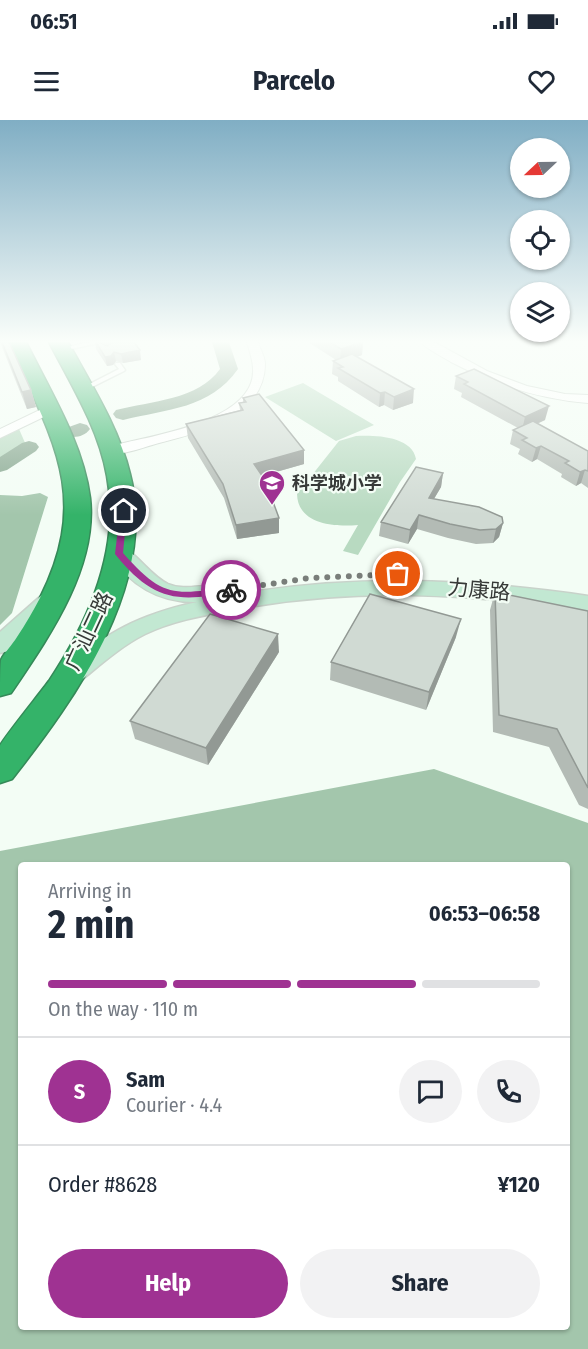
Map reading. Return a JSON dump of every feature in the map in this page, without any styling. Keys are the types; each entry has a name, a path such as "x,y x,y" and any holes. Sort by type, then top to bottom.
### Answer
{"highway":[{"path":"0,685 27,645 57,592 75,537 78,518 78,499 69,459 43,399"},
{"name":"广汕二路","path":"0,769 35,727 67,679 99,618 119,554 123,530 122,493 109,446 87,399"}],"street":[{"path":"109,446 180,436 209,424 236,408 245,399"},
{"path":"0,434 50,414"},
{"name":"力康路","path":"119,554 143,580 155,588 188,596 309,578 386,574 493,578 588,589"},
{"name":"力康路","path":"67,679 100,651 138,628 201,609 292,591 361,585 443,587 497,591 588,604"},
{"path":"0,645 57,592"}],"green space":[{"path":"269,399 331,399 374,425 336,441"},
{"path":"19,429 26,445 0,462 0,438"},
{"path":"356,436 392,438 400,441 413,451 416,459 400,482 358,555 343,551 358,525 329,524 311,518 299,504 297,494 339,441"},
{"path":"40,493 48,497 12,613 0,625 0,495 22,496"},
{"path":"434,769 588,823 588,1349 0,1349 0,851"}],"building":[{"path":"244,399 263,399 304,450 254,464 265,480 279,518 236,525 223,484 186,424 243,410 239,403 246,402"},
{"path":"492,399 536,399 549,406 525,417"},
{"path":"533,421 588,451 588,471 580,472 565,463 569,461 541,446 536,448 522,440 527,438 513,430"},
{"path":"416,467 443,473 429,498 479,507 502,517 503,523 496,529 480,530 419,515 410,530 381,522"},
{"path":"495,592 588,611 588,788 557,729 499,715"},
{"path":"370,594 461,619 429,692 331,662"},
{"path":"210,614 278,634 206,748 130,721"}],"waterway":[{"path":"123,414 184,399"},
{"path":"73,432 80,429"},
{"path":"0,466 29,447"}],"way so far":[{"path":"231,590 309,578 398,574"}],"place":[{"name":"科学城小学","path":"272,506"}],"route":[{"path":"124,511 119,554 143,580 155,588 188,596 231,590"}]}
